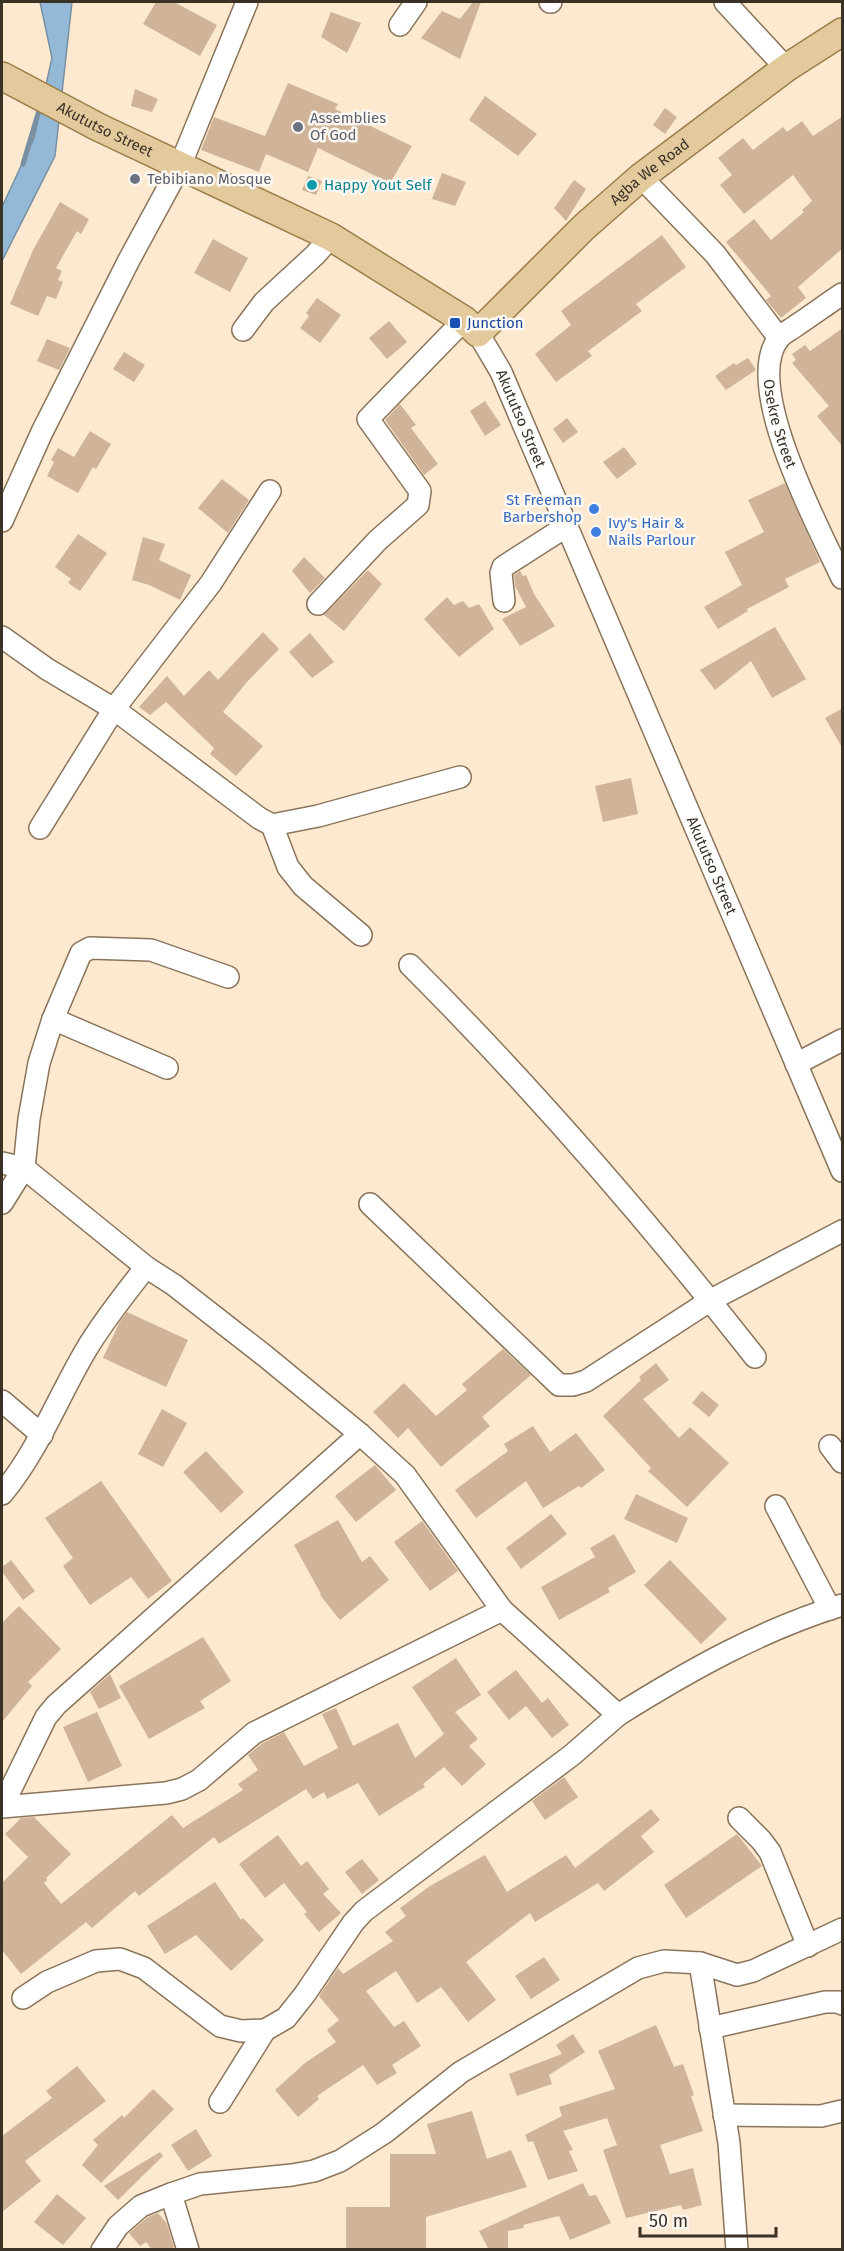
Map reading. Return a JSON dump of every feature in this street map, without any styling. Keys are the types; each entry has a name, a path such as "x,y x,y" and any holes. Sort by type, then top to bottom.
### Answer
{"main road":[{"name":"Agba We Road","path":"471,327 641,177 786,68 843,32"},
{"name":"Akututso Street","path":"2,76 98,127 331,237 471,327"}],"street":[{"path":"2,520 47,422 129,260 180,166 247,2"},
{"path":"400,25 416,2"},
{"path":"725,2 786,68"},
{"path":"641,177 715,254 779,338 843,294"},
{"path":"243,330 264,302 331,237"},
{"path":"318,604 378,540 418,506 420,491 368,419 471,327"},
{"name":"Akututso Street","path":"471,327 501,372 843,1172"},
{"name":"Osekre Street","path":"779,338 772,351 770,371 772,410 787,459 843,578"},
{"path":"40,828 114,709 211,583 270,491"},
{"path":"504,601 501,573 503,567 567,526"},
{"path":"2,637 47,669 114,709 259,818 272,825 318,816 460,777"},
{"path":"272,825 288,867 303,886 361,935"},
{"path":"2,1203 24,1168 39,1064 53,1019 81,953 90,948 151,950 228,977"},
{"path":"410,965 477,1032 564,1126 711,1300 756,1357"},
{"path":"53,1019 167,1068"},
{"path":"796,1064 843,1040"},
{"path":"2,1162 24,1168 146,1267 184,1292 360,1434 405,1475 502,1610 618,1715"},
{"path":"370,1204 559,1385 573,1385 585,1381 711,1300 843,1231"},
{"path":"2,1494 18,1474 42,1435 86,1350 146,1267"},
{"path":"2,1401 42,1435"},
{"path":"2,1808 46,1716 56,1705 360,1434"},
{"path":"23,1998 47,1982 96,1961 120,1959 144,1968 220,2026 241,2031 266,2030 286,2019 353,1923 364,1911 572,1755 618,1715 692,1669 764,1634 836,1607 776,1506"},
{"path":"2,1808 166,1793 182,1789 199,1780 254,1733 502,1610"},
{"path":"739,1818 770,1852 808,1946"},
{"path":"102,2250 118,2226 141,2206 171,2194 200,2184 314,2171 340,2161 384,2133 461,2072 638,1968 664,1961 700,1963 737,1975 753,1971 843,1929"},
{"path":"700,1963 732,2169 737,2250"},
{"path":"710,2028 825,2002 843,2004"},
{"path":"220,2102 266,2030"},
{"path":"724,2115 822,2116 843,2111"},
{"path":"171,2194 188,2250"}],"water":[{"path":"40,2 72,2 55,156 2,261 2,207 34,138 52,58"}],"building":[{"path":"156,2 174,2 217,25 200,56 143,24"},
{"path":"473,2 481,2 460,59 421,38 442,11 460,19"},
{"path":"331,12 361,23 347,53 321,37"},
{"path":"288,83 338,104 335,109 412,146 390,183 318,148 308,172 266,154 259,172 201,150 214,117 265,136"},
{"path":"135,89 158,99 152,112 131,106"},
{"path":"485,96 537,134 518,156 469,120"},
{"path":"665,108 677,117 665,134 653,125"},
{"path":"843,116 843,248 798,287 806,298 781,318 766,300 771,296 726,242 754,219 771,240 804,212 802,210 812,201 793,175 744,214 720,185 732,175 718,158 743,138 753,150 783,127 787,132 802,121 813,136"},
{"path":"442,173 466,182 455,206 432,199"},
{"name":"Happy Yout Self","path":"308,176 322,181 316,195 302,190"},
{"path":"574,180 586,189 566,221 554,208"},
{"path":"60,202 89,219 81,234 77,231 56,268 62,271 58,280 63,282 56,299 47,296 38,316 10,304 33,250"},
{"path":"662,235 686,267 636,304 642,311 588,351 592,356 556,382 535,354 571,325 561,311"},
{"path":"213,239 248,258 230,292 194,273"},
{"path":"317,298 341,315 320,343 300,328 309,316 306,313"},
{"path":"389,321 407,342 387,359 369,338"},
{"path":"843,328 843,447 817,416 829,406 792,363 796,360 792,354 805,345 810,351"},
{"path":"47,339 70,348 59,370 37,361"},
{"path":"124,352 145,365 134,382 113,369"},
{"path":"748,358 756,370 726,390 715,376 734,363 736,365"},
{"path":"485,401 501,425 485,436 470,411"},
{"path":"400,404 416,425 411,428 438,464 424,475 385,420"},
{"path":"567,418 578,432 563,443 553,429"},
{"path":"90,431 111,444 96,469 93,467 78,493 47,476 54,462 51,460 58,448 74,457"},
{"path":"624,447 637,464 617,479 603,462"},
{"path":"222,479 249,500 228,533 198,508"},
{"path":"785,483 820,562 785,579 789,587 747,609 748,611 718,629 704,607 742,585 725,552 764,532 748,500"},
{"path":"78,534 107,553 80,591 68,583 71,579 55,567"},
{"path":"143,537 165,544 159,560 191,575 180,600 149,585 132,580"},
{"path":"304,557 325,578 310,593 292,571"},
{"path":"368,570 382,584 344,631 324,615"},
{"path":"520,571 523,576 526,575 534,594 555,626 520,646 502,619 526,607 515,586 514,575"},
{"path":"447,597 454,605 463,601 469,608 479,604 494,629 459,657 424,619"},
{"path":"775,627 806,679 772,698 751,661 715,690 700,670"},
{"path":"263,632 279,649 246,683 223,712 263,746 236,776 210,754 214,748 166,702 150,715 139,707 167,676 184,696 209,670 218,680"},
{"path":"310,633 334,662 312,678 289,652"},
{"path":"843,708 843,749 825,718"},
{"path":"631,778 638,814 603,822 595,786"},
{"path":"127,1312 188,1340 166,1387 103,1358 119,1323"},
{"path":"503,1349 531,1375 482,1417 490,1426 441,1467 408,1428 398,1438 373,1412 404,1383 436,1416 467,1390 462,1384"},
{"path":"656,1363 669,1380 643,1399 679,1438 690,1427 729,1463 687,1507 648,1471 651,1468 603,1416 641,1380 639,1377"},
{"path":"702,1391 719,1405 709,1417 692,1403"},
{"path":"162,1409 187,1423 163,1467 138,1454"},
{"path":"533,1426 550,1452 576,1433 605,1470 581,1488 579,1486 543,1508 526,1481 476,1518 455,1490 508,1451 504,1444"},
{"path":"206,1451 244,1492 221,1513 183,1472"},
{"path":"375,1465 396,1490 356,1522 335,1496"},
{"path":"101,1481 172,1581 148,1599 131,1577 90,1605 63,1566 73,1558 45,1518"},
{"path":"636,1494 688,1518 677,1543 624,1519"},
{"path":"551,1514 567,1534 521,1569 506,1548"},
{"path":"338,1520 362,1562 370,1556 389,1580 340,1620 320,1595 294,1545"},
{"path":"422,1521 458,1571 430,1591 394,1542"},
{"path":"614,1534 636,1572 608,1588 610,1592 559,1620 541,1587 595,1557 590,1548"},
{"path":"11,1560 35,1591 23,1600 2,1572 2,1567"},
{"path":"670,1560 727,1619 701,1644 644,1585"},
{"path":"19,1606 61,1649 28,1682 32,1686 2,1722 2,1623"},
{"path":"203,1637 231,1681 200,1701 205,1708 149,1739 119,1686"},
{"path":"456,1658 481,1695 455,1712 478,1739 469,1746 486,1764 462,1786 444,1767 423,1784 425,1787 379,1816 358,1783 327,1799 324,1792 313,1799 306,1789 219,1844 214,1837 139,1896 135,1891 92,1928 86,1922 21,1974 2,1950 2,1883 28,1857 5,1834 21,1818 34,1817 71,1854 46,1878 44,1883 61,1904 172,1815 183,1828 243,1790 238,1784 258,1770 248,1755 261,1744 284,1732 304,1766 338,1748 322,1714 336,1708 353,1746 398,1723 415,1758 444,1734 412,1687"},
{"path":"516,1670 542,1703 548,1698 569,1725 552,1738 526,1706 509,1720 487,1692"},
{"path":"110,1674 121,1698 99,1709 90,1692"},
{"path":"97,1712 122,1766 88,1782 63,1727"},
{"path":"564,1777 578,1797 545,1820 532,1801"},
{"path":"651,1809 660,1820 641,1836 654,1852 604,1891 598,1883 535,1922 530,1913 466,1962 496,2000 468,2022 441,1987 417,2003 396,1971 366,1991 394,2027 404,2021 421,2046 392,2065 397,2073 377,2085 363,2065 317,2096 319,2099 298,2117 275,2090 305,2063 336,2042 327,2030 339,2020 319,1996 338,1968 343,1974 393,1941 385,1932 406,1916 400,1908 430,1886 485,1855 507,1892 566,1855 575,1868"},
{"path":"737,1834 762,1866 686,1918 664,1885"},
{"path":"278,1835 301,1866 307,1861 329,1889 323,1894 341,1913 319,1932 304,1914 307,1912 284,1883 265,1898 239,1864"},
{"path":"362,1859 379,1880 362,1894 345,1872"},
{"path":"215,1882 241,1920 243,1918 264,1940 231,1971 196,1935 165,1954 147,1926"},
{"path":"544,1957 560,1980 531,1999 515,1976"},
{"path":"656,2025 674,2067 683,2064 703,2131 660,2145 670,2174 693,2168 702,2205 683,2210 681,2205 626,2218 603,2150 617,2145 607,2118 563,2131 573,2150 569,2151 578,2171 548,2180 533,2141 528,2142 525,2135 562,2116 559,2107 615,2089 598,2051"},
{"path":"573,2034 585,2052 549,2075 552,2084 517,2096 509,2074 562,2054 556,2045"},
{"path":"77,2066 106,2101 25,2161 41,2181 2,2212 2,2136 52,2098 46,2091"},
{"path":"153,2089 174,2109 101,2183 82,2165 98,2145 93,2140 122,2115 124,2118"},
{"path":"472,2111 487,2159 511,2150 527,2187 426,2217 426,2250 346,2250 346,2207 390,2207 390,2154 436,2154 427,2124"},
{"path":"196,2129 212,2156 188,2171 171,2145"},
{"path":"160,2152 163,2156 118,2200 104,2186"},
{"path":"583,2183 589,2196 596,2195 611,2223 570,2240 559,2216 508,2231 508,2250 489,2250 479,2231"},
{"path":"57,2194 86,2218 63,2245 34,2222"},
{"path":"158,2213 167,2224 174,2247 170,2250 152,2250 146,2242 140,2246 129,2233 148,2217"}],"waterway":[{"path":"23,164 40,107"}],"place":[{"name":"Assemblies Of God","path":"298,127"},
{"name":"Tebibiano Mosque","path":"135,179"},
{"name":"Happy Yout Self","path":"312,185"},
{"name":"Junction","path":"455,323"},
{"name":"St Freeman Barbershop","path":"594,509"},
{"name":"Ivy's Hair & Nails Parlour","path":"596,532"}]}
